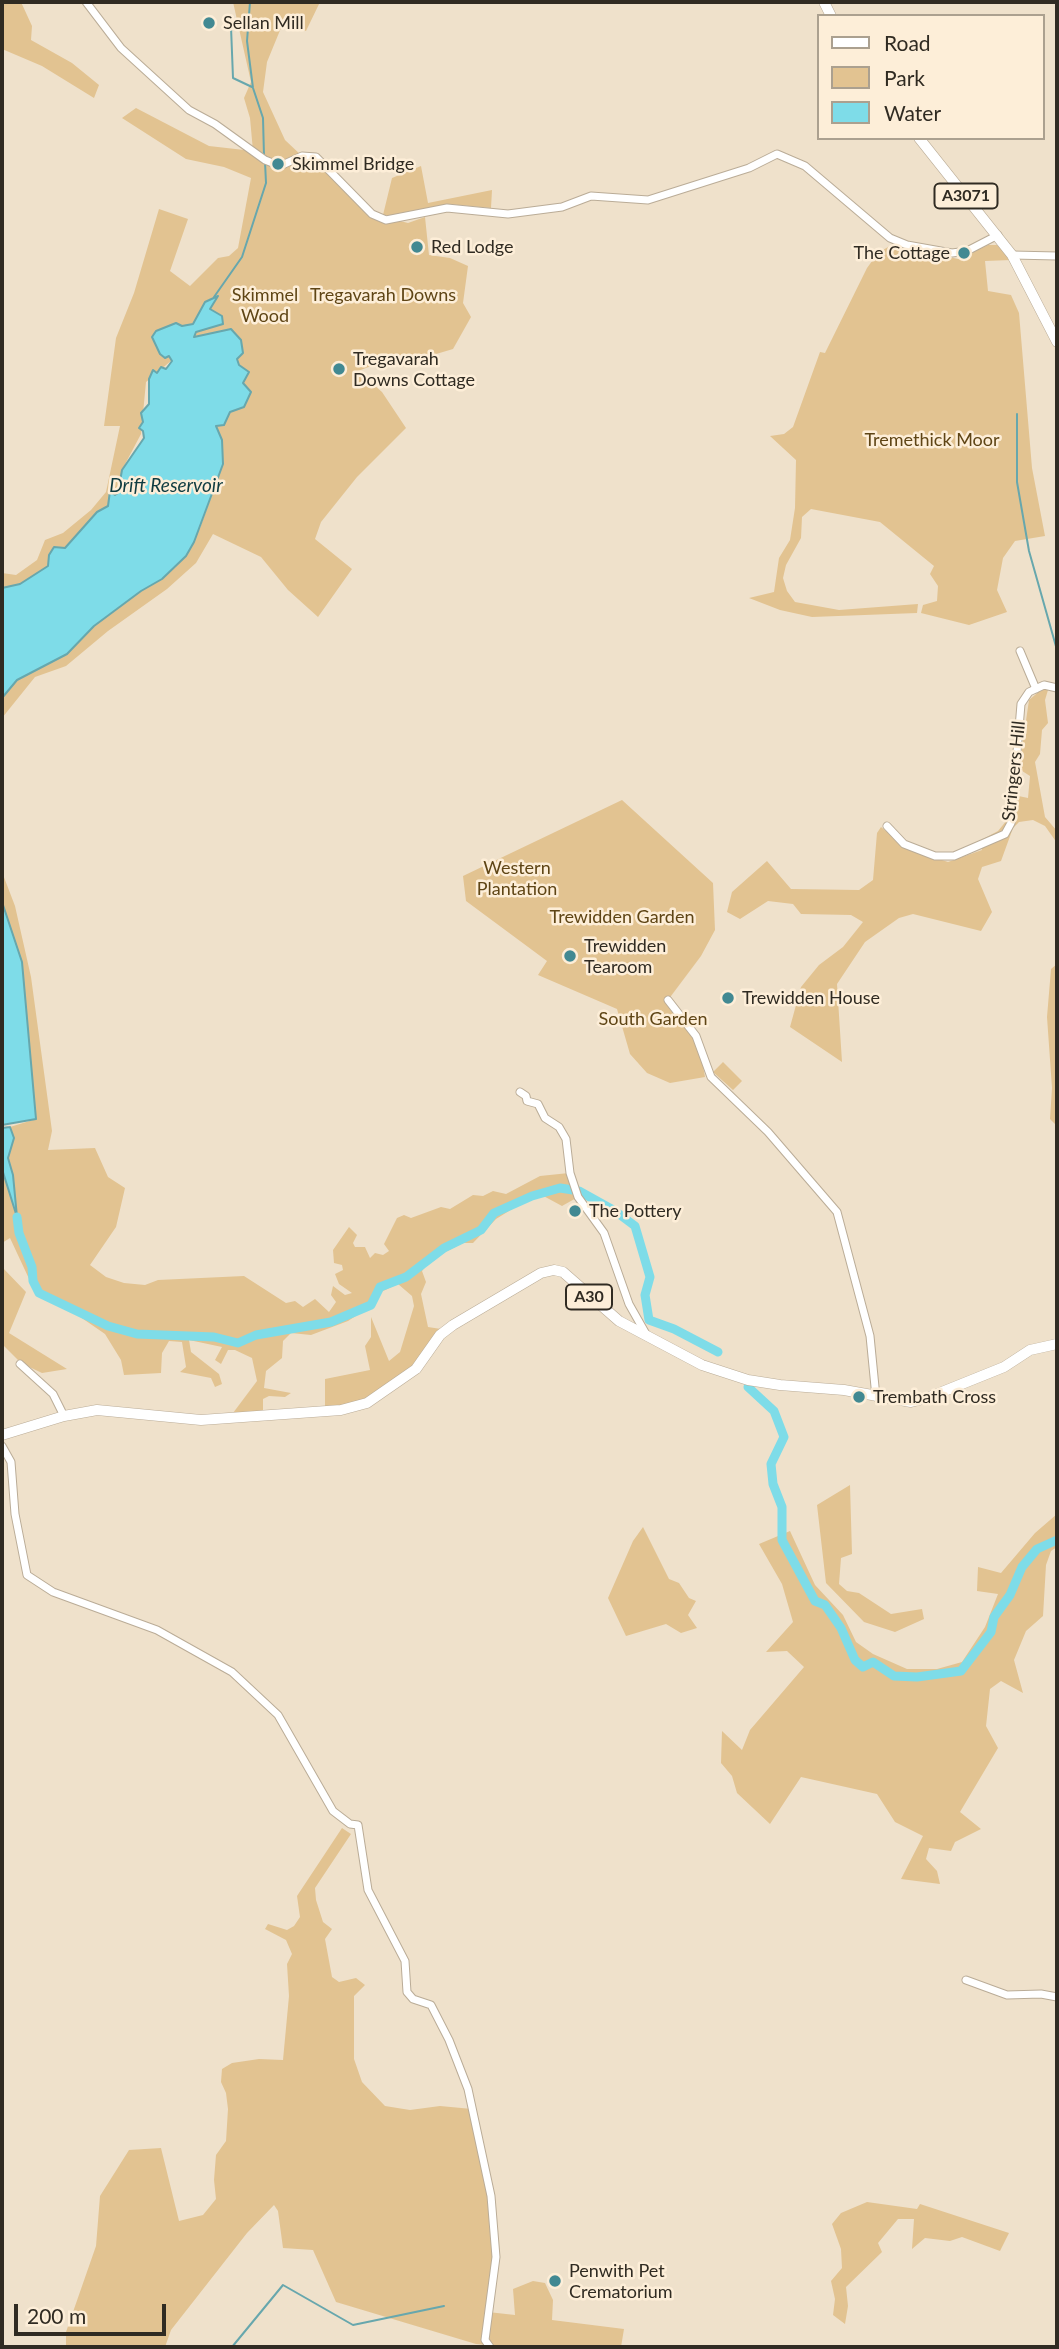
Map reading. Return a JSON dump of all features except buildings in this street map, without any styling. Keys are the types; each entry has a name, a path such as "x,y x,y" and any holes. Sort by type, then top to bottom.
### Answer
{"main road":[{"name":"A3071","path":"921,140 1012,255 1057,342"},
{"name":"A30","path":"2,1435 97,1409 123,1410 162,1418 201,1420 341,1410 367,1403 416,1369 440,1335 453,1325 541,1273 554,1270 564,1272 619,1321 702,1365 748,1380 844,1390 911,1402 1004,1367 1030,1350 1057,1344"}],"street":[{"path":"86,2 121,48 189,110 215,124 265,160 280,166 302,156 316,157 372,214 386,220 447,208 508,214 562,207 591,196 648,200 749,168 777,154 805,166 890,238 907,245 952,253 967,251 998,235"},
{"path":"1012,255 1057,256"},
{"path":"1020,651 1036,689 1044,685 1057,688"},
{"name":"Stringers Hill","path":"887,826 904,844 935,856 954,856 1005,834 1011,823 1021,704 1029,692 1036,689"},
{"path":"668,1000 699,1044 711,1077 768,1132 837,1212 870,1336 876,1397"},
{"path":"520,1092 526,1096 527,1101 538,1104 545,1118 559,1127 566,1139 570,1173 578,1197 604,1233 629,1304 646,1334"},
{"path":"20,1364 53,1394 64,1416"},
{"path":"2,1446 11,1462 15,1514 27,1575 53,1592 157,1630 232,1672 278,1714 332,1811 349,1824 358,1825 368,1890 405,1961 407,1992 413,1999 431,2005 449,2040 468,2089 491,2196 496,2257 485,2340 490,2347"},
{"path":"966,1980 1006,1995 1041,1994 1057,1997"}],"green space":[{"path":"2,2 21,2 32,26 31,40 72,63 99,85 94,98 42,66 2,49"},
{"path":"233,2 320,2 306,31 283,23 267,62 263,92 285,140 302,156 316,157 372,214 408,223 425,217 429,255 450,258 468,266 463,303 471,317 453,349 426,357 403,354 358,371 382,392 406,428 357,477 321,522 315,539 352,569 318,617 288,590 261,557 213,534 196,563 167,589 108,631 66,666 35,677 2,718 2,698 17,680 67,654 94,626 162,579 200,528 223,464 172,360 146,382 141,434 123,468 117,496 83,534 19,592 2,590 2,573 16,575 37,560 45,540 63,533 91,510 106,492 120,426 104,426 116,338 134,293 159,209 188,219 170,271 190,286 218,258 229,256 238,248 251,178 224,167 186,159 122,118 136,108 209,146 253,151 250,118 244,98 251,82"},
{"path":"421,166 428,203 492,190 491,208 448,204 396,216 383,215 392,178"},
{"name":"Tremethick Moor","path":"893,244 958,259 988,245 997,245 1011,260 985,261 988,291 1011,295 1019,313 1032,468 1045,536 1015,541 1003,558 997,590 1007,612 969,625 921,613 923,605 937,601 938,586 930,574 934,566 880,522 811,509 802,517 801,538 786,565 783,578 787,591 795,602 839,610 918,604 917,613 812,617 780,610 749,598 774,592 779,558 790,540 795,508 796,460 770,436 784,434 793,427 820,352 825,353 867,268 878,253"},
{"path":"1042,689 1048,690 1045,700 1048,723 1042,730 1040,754 1035,762 1045,817 1057,831 1057,843 1045,826 1033,820 1019,822 1013,828 1001,861 982,867 978,879 992,912 981,931 913,914 899,918 865,942 837,984 842,1062 790,1027 801,987 819,965 843,947 863,922 851,915 801,914 793,904 768,901 740,919 727,912 732,892 767,861 791,889 859,890 873,880 877,833 881,827 906,848 948,862 982,850 981,840 998,831 1007,820 1009,794 1028,798 1030,776 1019,769 1029,700"},
{"name":"Trewidden Garden","path":"622,800 713,883 715,930 701,956 668,1000 699,1044 705,1077 670,1083 647,1073 630,1054 617,1009 538,975 547,961 466,901 463,876"},
{"path":"2,872 15,906 31,977 52,1131 48,1150 95,1148 108,1177 125,1188 116,1227 90,1265 106,1277 124,1283 145,1285 158,1280 244,1276 286,1303 295,1301 303,1307 315,1299 329,1312 336,1302 331,1295 333,1286 345,1295 352,1293 339,1284 335,1274 343,1270 342,1265 334,1263 333,1250 349,1227 357,1235 353,1243 355,1247 365,1247 370,1258 375,1253 383,1255 389,1251 384,1244 397,1218 404,1215 411,1218 441,1207 450,1209 473,1195 483,1196 493,1191 506,1194 540,1176 569,1173 578,1197 562,1206 538,1193 496,1219 473,1243 463,1243 432,1259 422,1271 426,1282 421,1294 428,1327 441,1329 414,1367 366,1400 325,1409 325,1379 370,1370 365,1346 371,1337 371,1317 389,1361 400,1352 414,1306 412,1296 398,1284 381,1292 371,1306 348,1321 311,1335 291,1333 283,1341 282,1358 266,1371 264,1388 291,1393 285,1397 269,1396 263,1399 263,1415 230,1417 257,1381 252,1358 235,1350 228,1350 221,1364 215,1360 222,1347 189,1340 191,1352 219,1374 222,1384 215,1387 211,1378 180,1372 186,1367 182,1342 169,1341 162,1353 161,1373 124,1375 121,1360 105,1334 31,1283 10,1238 2,1243 2,1169 16,1208 13,1175 7,1158 14,1139 10,1127 36,1119 22,962 2,902"},
{"path":"1057,964 1057,1126 1050,1119 1052,1088 1047,1017 1051,969"},
{"path":"723,1062 742,1081 733,1090 713,1072"},
{"path":"2,1267 26,1292 9,1333 67,1369 42,1373 21,1363 2,1344"},
{"path":"850,1485 852,1554 841,1558 839,1584 847,1591 859,1593 891,1614 922,1609 924,1619 895,1632 864,1622 826,1583 817,1505"},
{"path":"1057,1514 1057,1547 1051,1551 1046,1565 1043,1616 1026,1631 1014,1660 1023,1693 1001,1681 990,1689 986,1726 998,1748 960,1812 981,1829 955,1842 951,1851 929,1848 926,1859 937,1871 940,1884 901,1879 923,1836 895,1822 877,1794 801,1777 770,1824 737,1793 732,1776 721,1763 722,1731 742,1750 750,1730 804,1667 787,1651 766,1652 793,1622 782,1584 759,1544 790,1531 815,1585 843,1615 856,1642 873,1654 907,1669 937,1669 962,1662 985,1627 998,1594 977,1591 978,1567 1001,1573 1035,1533"},
{"path":"643,1527 669,1579 679,1583 689,1598 696,1601 688,1615 697,1628 681,1633 666,1624 626,1636 608,1598 633,1541"},
{"path":"342,1828 351,1834 315,1888 323,1922 332,1929 325,1939 332,1977 339,1982 356,1978 365,1985 354,1996 354,2059 362,2082 385,2106 410,2110 440,2106 472,2109 484,2159 496,2257 488,2312 515,2315 513,2289 533,2281 545,2283 553,2300 552,2320 624,2329 621,2347 509,2347 476,2344 336,2302 313,2250 283,2248 278,2211 274,2205 247,2233 171,2330 165,2347 66,2347 66,2332 96,2246 100,2196 129,2150 161,2148 179,2221 203,2215 216,2199 216,2155 226,2141 228,2109 221,2082 222,2069 232,2063 259,2059 283,2060 289,1996 287,1964 292,1954 286,1940 265,1929 268,1924 287,1930 294,1926 300,1917 297,1896"},
{"path":"867,2202 917,2209 920,2204 1009,2233 1000,2251 962,2237 950,2241 925,2238 912,2249 914,2219 898,2219 878,2243 882,2252 846,2287 848,2306 845,2324 833,2315 835,2299 831,2281 842,2268 841,2249 832,2224 841,2213"}],"water":[{"name":"Drift Reservoir","path":"218,296 210,309 222,316 223,324 196,332 194,337 231,329 241,340 243,353 237,359 239,365 249,372 243,383 251,392 244,407 230,412 224,425 216,426 222,440 223,464 194,542 186,556 162,579 94,626 67,654 17,680 2,698 2,588 20,584 48,566 49,555 54,547 65,548 97,512 108,506 110,491 115,495 118,493 122,470 144,438 143,431 139,428 143,422 141,413 149,404 149,379 153,370 157,373 161,367 166,369 172,361 169,356 165,358 160,354 152,337 156,331 176,323 182,326 193,324 205,302"},
{"path":"2,902 22,962 36,1119 2,1125"},
{"path":"10,1127 14,1138 8,1158 13,1175 17,1217 2,1169 2,1128"}],"waterway":[{"path":"250,2 247,41 253,88 263,118 264,156"},
{"path":"231,27 233,78 252,87"},
{"path":"214,297 242,257 266,183 265,162"},
{"path":"1017,414 1017,482 1029,551 1057,650"},
{"path":"17,1217 19,1233 39,1293 108,1326 137,1334 214,1337 238,1343 256,1335 331,1322 371,1305 380,1287 406,1277 444,1248 481,1230 494,1213 532,1196 560,1188 573,1190"},
{"path":"579,1191 615,1211 635,1226 650,1277 645,1295 649,1320 674,1329 718,1352"},
{"path":"748,1387 774,1411 784,1437 771,1464 773,1484 782,1507 782,1540 815,1601 825,1605 841,1628 855,1660 863,1667 873,1662 894,1676 917,1677 961,1671 991,1632 994,1617 1010,1595 1022,1567 1037,1549 1057,1540"},
{"path":"232,2347 283,2285 353,2325 444,2306"}],"place":[{"name":"Sellan Mill","path":"209,23"},
{"name":"Skimmel Bridge","path":"278,164"},
{"name":"Red Lodge","path":"417,247"},
{"name":"The Cottage","path":"964,253"},
{"name":"Tregavarah Downs Cottage","path":"339,369"},
{"name":"Trewidden Tearoom","path":"570,956"},
{"name":"Trewidden House","path":"728,998"},
{"name":"The Pottery","path":"575,1211"},
{"name":"Trembath Cross","path":"859,1397"},
{"name":"Penwith Pet Crematorium","path":"555,2281"}],"park label":[{"name":"Tregavarah Downs","path":"383,295"},
{"name":"Skimmel Wood","path":"265,305"},
{"name":"Western Plantation","path":"517,878"},
{"name":"South Garden","path":"653,1019"}]}
